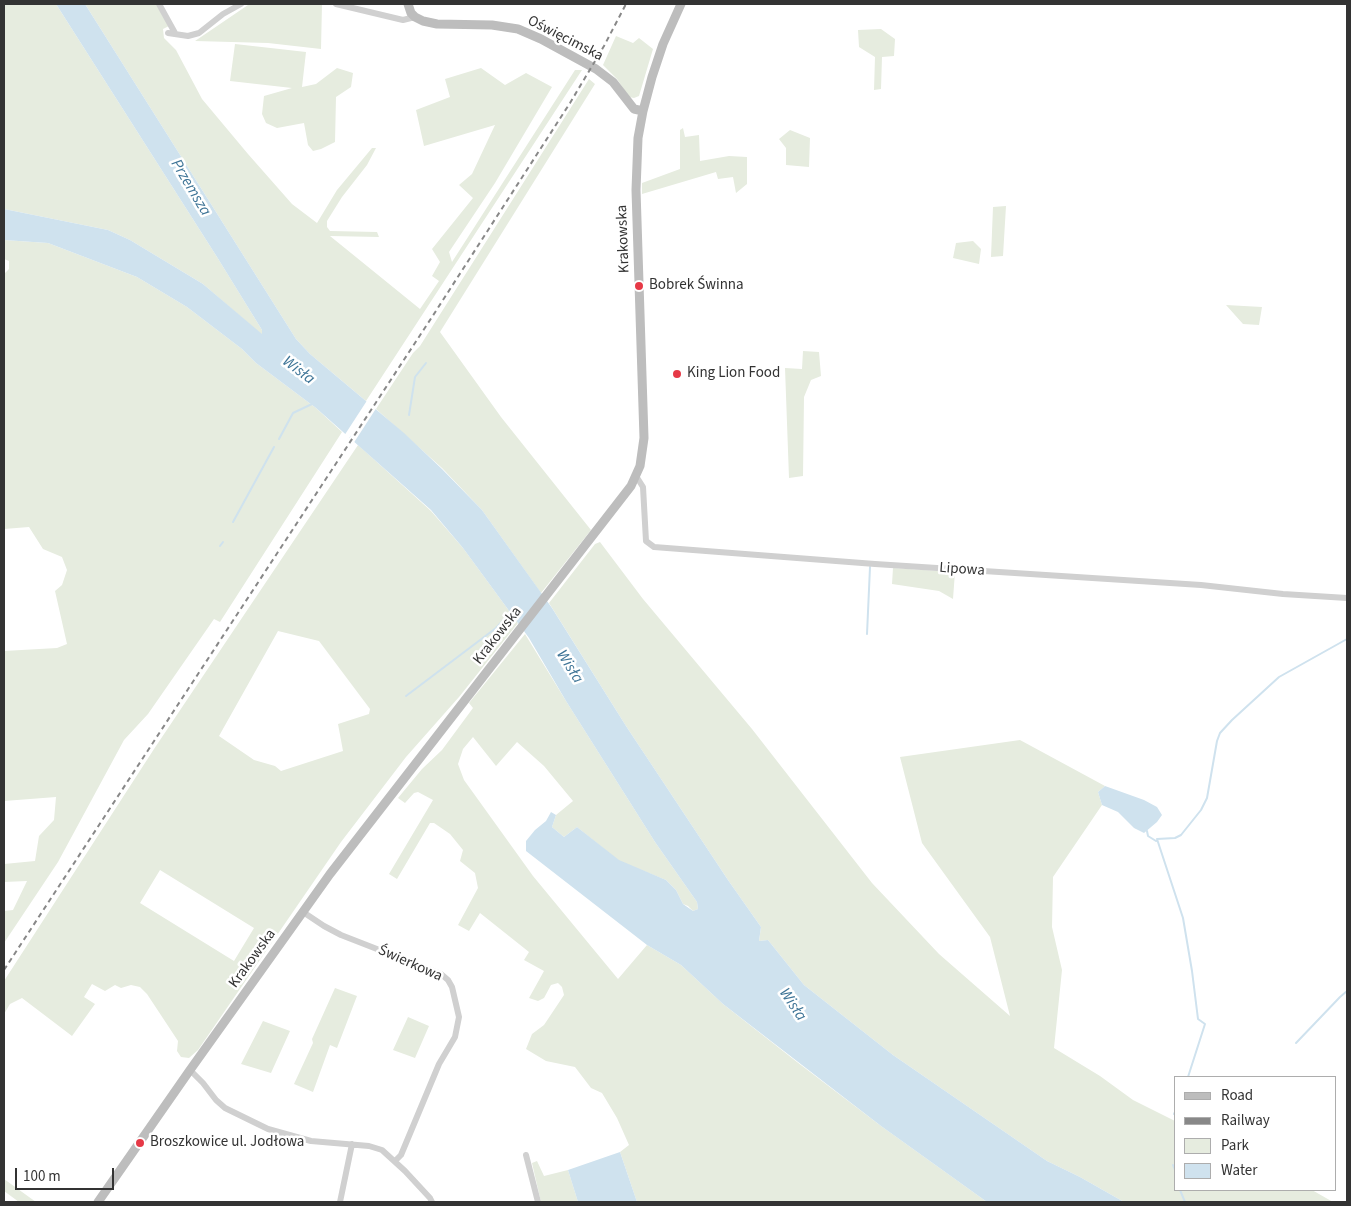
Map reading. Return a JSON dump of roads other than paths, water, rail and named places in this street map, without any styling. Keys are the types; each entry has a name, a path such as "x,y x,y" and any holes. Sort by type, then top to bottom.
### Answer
{"street":[{"path":"159,4 172,33 188,36 199,33 223,14 240,4"},
{"path":"336,4 402,20 415,17"},
{"path":"408,4 411,13 415,17"},
{"name":"Krakowska","path":"98,1202 190,1070 342,859 632,486 640,466 644,438 636,190 638,138 643,110 663,44 681,4"},
{"name":"Oświęcimska","path":"415,17 437,24 492,25 518,29 564,50 596,69 613,82 634,109 643,110"},
{"name":"Lipowa","path":"636,476 643,487 646,541 654,547 875,564 1200,585 1283,594 1347,598"},
{"name":"Świerkowa","path":"303,912 341,935 441,974 452,987 459,1017 455,1037 439,1064 402,1155 395,1161"},
{"path":"190,1070 225,1108 264,1127 311,1142 352,1144 382,1150 395,1161 432,1202"},
{"path":"340,1202 352,1144"},
{"path":"526,1155 538,1202"}],"water":[{"path":"56,4 85,4 296,339 310,354 404,433 482,510 552,608 626,726 761,927 759,941 768,940 804,985 893,1055 1047,1161 1124,1202 987,1202 881,1126 723,1004 681,965 647,945 526,851 526,841 546,821 551,812 556,815 552,827 564,837 577,827 619,860 666,880 676,890 683,904 693,911 698,909 697,902 655,842 566,701 529,638 463,548 431,510 316,408 256,363 242,349 187,307 137,277 48,243 4,240 4,209 108,230 130,240 203,284 262,334 262,330 217,257"},
{"path":"1105,786 1144,800 1157,807 1162,815 1144,833 1134,828 1118,812 1102,805 1098,792"},
{"path":"620,1152 637,1202 578,1202 568,1170"}],"waterway":[{"path":"409,415 415,377 426,363"},
{"path":"279,439 293,413 312,404"},
{"path":"233,522 274,447"},
{"path":"220,546 223,542"},
{"path":"867,634 870,567"},
{"path":"406,696 496,628 510,613"},
{"path":"1188,1076 1205,1024 1198,1019 1183,918 1157,839 1175,838 1181,835 1201,810 1207,798 1217,741 1220,733 1232,720 1279,677 1347,639"},
{"path":"1147,831 1148,836 1156,841"},
{"path":"1296,1043 1347,991"},
{"path":"1180,1191 1185,1202"}],"railway":[{"path":"4,970 570,103 604,46 626,4"}],"place":[{"name":"Bobrek Świnna","path":"639,286"},
{"name":"King Lion Food","path":"677,374"},
{"name":"Broszkowice ul. Jodłowa","path":"140,1143"}],"water label":[{"name":"Przemsza","path":"190,188"},
{"name":"Wisła","path":"298,371"},
{"name":"Wisła","path":"569,667"},
{"name":"Wisła","path":"792,1005"}]}
